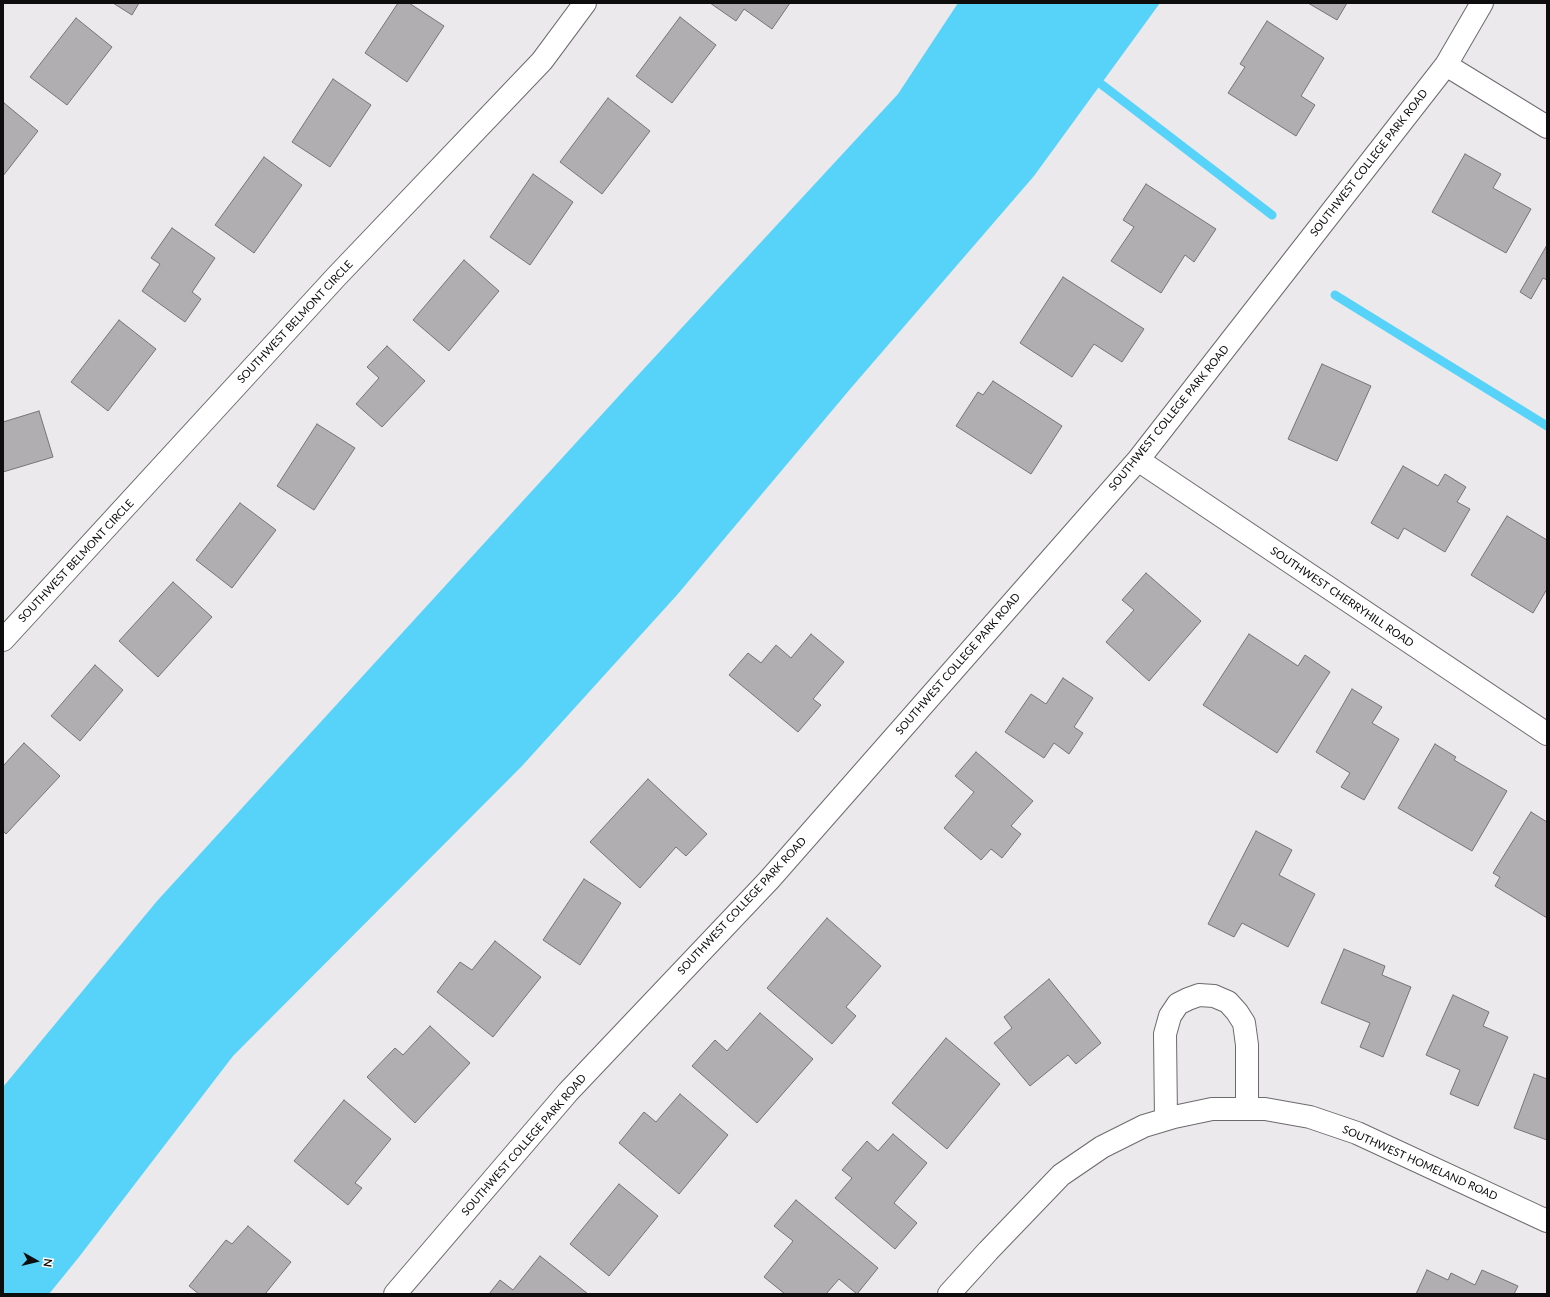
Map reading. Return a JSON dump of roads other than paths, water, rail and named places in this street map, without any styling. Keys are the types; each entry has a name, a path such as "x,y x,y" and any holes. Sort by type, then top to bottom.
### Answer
{"street":[{"name":"SOUTHWEST BELMONT CIRCLE","path":"5,632 330,283 542,61 585,3"},
{"name":"SOUTHWEST COLLEGE PARK ROAD","path":"396,1294 568,1092 769,880 1138,460 1446,65 1482,3"},
{"path":"1446,65 1547,127"},
{"name":"SOUTHWEST CHERRYHILL ROAD","path":"1138,460 1547,734"},
{"path":"1166,1119 1165,1034 1170,1016 1178,1004 1199,995 1214,996 1228,1002 1244,1023 1247,1045 1247,1109"},
{"name":"SOUTHWEST HOMELAND ROAD","path":"950,1294 1062,1175 1102,1147 1144,1126 1166,1119 1212,1109 1265,1109 1310,1117 1358,1133 1547,1221"}],"water":[{"path":"958,3 1160,3 1034,176 851,388 677,595 522,766 233,1056 49,1294 3,1294 3,1087 157,901 627,387 898,94"}],"waterway":[{"path":"1101,84 1272,215"},
{"path":"1335,295 1547,426"}]}
